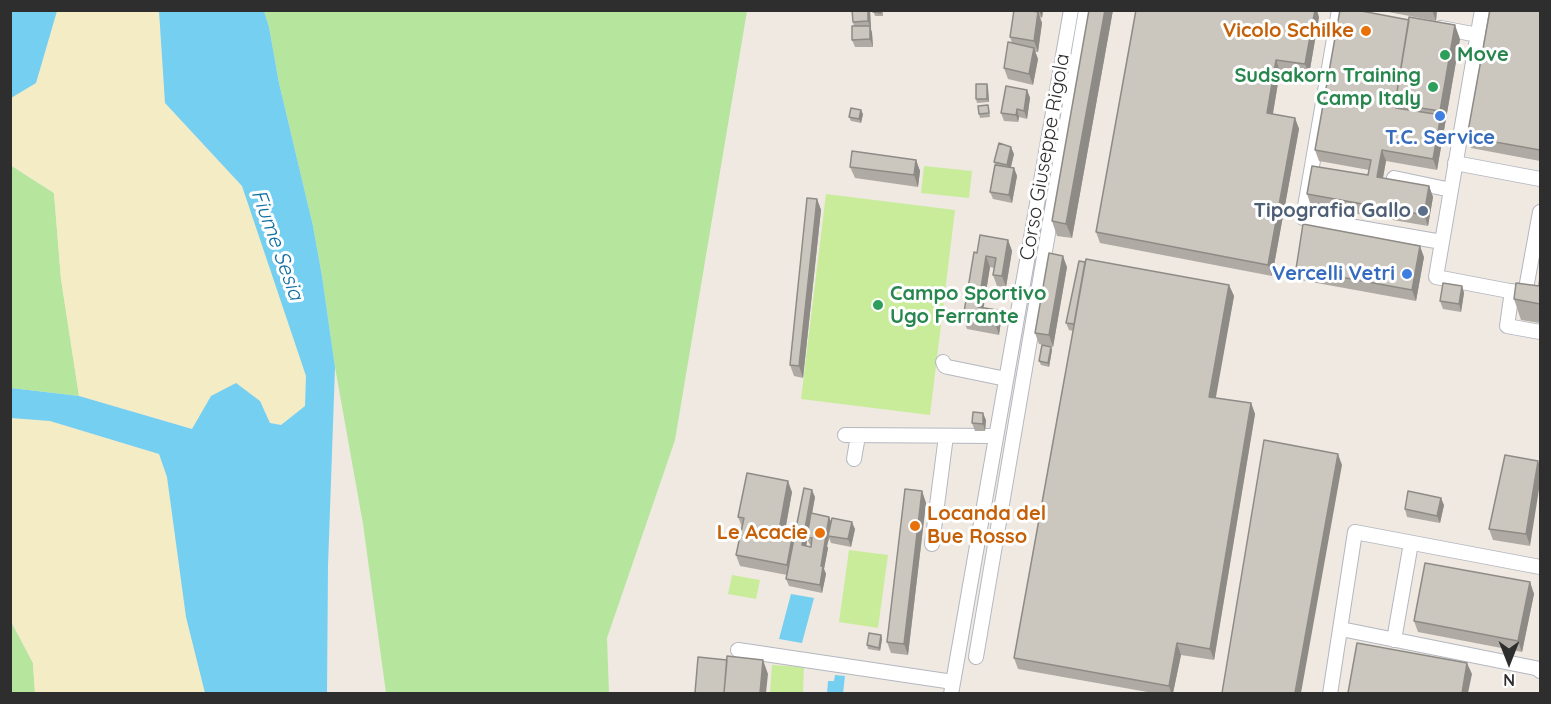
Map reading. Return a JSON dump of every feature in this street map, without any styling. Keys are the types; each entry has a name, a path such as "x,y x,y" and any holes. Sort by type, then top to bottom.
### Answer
{"street":[{"name":"Corso Giuseppe Rigola","path":"954,690 1071,10"},
{"path":"976,657 1086,10"},
{"path":"1482,10 1436,277 1526,294 1540,212"},
{"path":"1343,11 1303,218 1442,242"},
{"path":"1431,27 1478,35"},
{"path":"1455,164 1540,179"},
{"path":"1394,178 1451,190"},
{"path":"1512,291 1507,326 1540,332"},
{"path":"943,362 948,367 1006,379"},
{"path":"854,459 852,435 996,436"},
{"path":"932,544 946,436"},
{"path":"1330,693 1355,532 1540,567"},
{"path":"1394,640 1411,543"},
{"path":"1341,629 1540,669"},
{"path":"738,650 954,690"}],"green space":[{"path":"264,11 747,11 675,440 607,638 609,693 386,693 363,524 335,367 322,276 313,226"},
{"path":"10,165 54,193 61,279 79,396 11,388"},
{"path":"924,166 972,171 969,198 921,193"},
{"name":"Campo Sportivo Ugo Ferrante","path":"826,194 955,210 930,415 801,399"},
{"path":"849,550 888,555 878,628 839,622"},
{"path":"732,575 760,580 756,599 728,594"},
{"path":"10,620 33,663 35,693 11,693"},
{"path":"772,665 804,667 803,693 770,693"}],"sand":[{"path":"57,11 159,11 165,103 242,186 306,376 305,406 281,425 270,423 260,401 211,396 193,429 79,396 61,279 54,193 11,165 10,98 36,83"},
{"path":"10,418 50,421 159,454 167,477 186,617 205,693 35,693 33,663 11,620"}],"water":[{"path":"10,11 57,11 36,83 11,98"},
{"name":"Fiume Sesia","path":"159,11 264,11 269,27 279,83 313,226 335,367 328,566 327,693 205,693 186,617 167,477 159,454 50,421 11,418 11,388 79,396 192,429 211,396 236,383 260,401 270,423 281,425 305,406 306,376 242,186 165,103"},
{"path":"791,594 814,598 802,643 779,639"},
{"path":"835,675 845,676 843,693 827,693 828,681 834,681"}],"building":[{"path":"852,10 868,10 868,21 853,22"},
{"path":"1014,10 1038,12 1034,41 1010,37"},
{"path":"1089,10 1105,10 1066,224 1052,221"},
{"path":"1136,10 1315,10 1305,64 1276,60 1267,113 1295,118 1268,265 1096,232"},
{"path":"1340,10 1356,10 1409,20 1395,104 1396,108 1441,115 1433,159 1382,150 1377,177 1429,186 1424,215 1307,194 1312,166 1368,175 1371,160 1315,150"},
{"path":"1490,10 1540,10 1540,150 1467,137"},
{"path":"1409,17 1455,25 1440,111 1395,104"},
{"path":"852,26 870,26 870,39 852,40"},
{"path":"1008,42 1034,48 1029,74 1004,68"},
{"path":"976,84 987,84 987,99 976,99"},
{"path":"1006,86 1027,90 1024,111 1017,109 1016,115 1001,113"},
{"path":"988,105 989,113 979,114 978,106"},
{"path":"851,108 861,110 859,119 849,117"},
{"path":"999,143 1011,147 1007,165 994,162"},
{"path":"852,151 916,160 914,175 850,167"},
{"path":"995,165 1014,168 1009,195 990,192"},
{"path":"807,198 817,199 799,366 790,365"},
{"path":"1303,224 1420,246 1412,290 1296,269"},
{"path":"980,235 1008,240 1002,276 993,275 996,258 986,256 978,307 997,310 995,323 963,318 974,252 977,253"},
{"path":"1049,253 1063,256 1049,335 1035,333"},
{"path":"1086,259 1229,285 1209,397 1251,403 1210,649 1177,643 1169,686 1014,658"},
{"path":"1079,261 1085,262 1074,324 1066,323"},
{"path":"1540,276 1540,304 1514,299 1516,283 1539,286"},
{"path":"1443,283 1462,286 1459,304 1440,301"},
{"path":"1042,345 1051,347 1048,363 1039,361"},
{"path":"973,412 983,413 983,424 972,423"},
{"path":"1264,440 1338,454 1295,693 1222,693"},
{"path":"1505,455 1538,461 1526,534 1489,529"},
{"path":"747,473 788,481 780,525 794,528 787,565 736,555 744,518 738,517"},
{"path":"804,488 812,490 802,545 811,547 812,538 807,537 811,513 829,517 820,585 786,579"},
{"path":"905,489 922,491 904,644 887,642"},
{"path":"1408,491 1441,498 1437,516 1405,509"},
{"path":"832,518 852,522 848,539 828,536"},
{"path":"1425,563 1530,582 1518,641 1414,621"},
{"path":"869,633 881,635 879,648 867,645"},
{"path":"1357,643 1467,663 1462,693 1348,693"},
{"path":"727,656 763,660 760,693 724,693"},
{"path":"698,657 727,660 724,693 695,693"}],"place":[{"name":"Vicolo Schilke","path":"1366,31"},
{"name":"Move","path":"1445,55"},
{"name":"Sudsakorn Training Camp Italy","path":"1433,87"},
{"name":"T.C. Service","path":"1440,116"},
{"name":"Tipografia Gallo","path":"1423,211"},
{"name":"Vercelli Vetri","path":"1407,274"},
{"name":"Campo Sportivo Ugo Ferrante","path":"878,305"},
{"name":"Locanda del Bue Rosso","path":"915,526"},
{"name":"Le Acacie","path":"820,533"}]}
